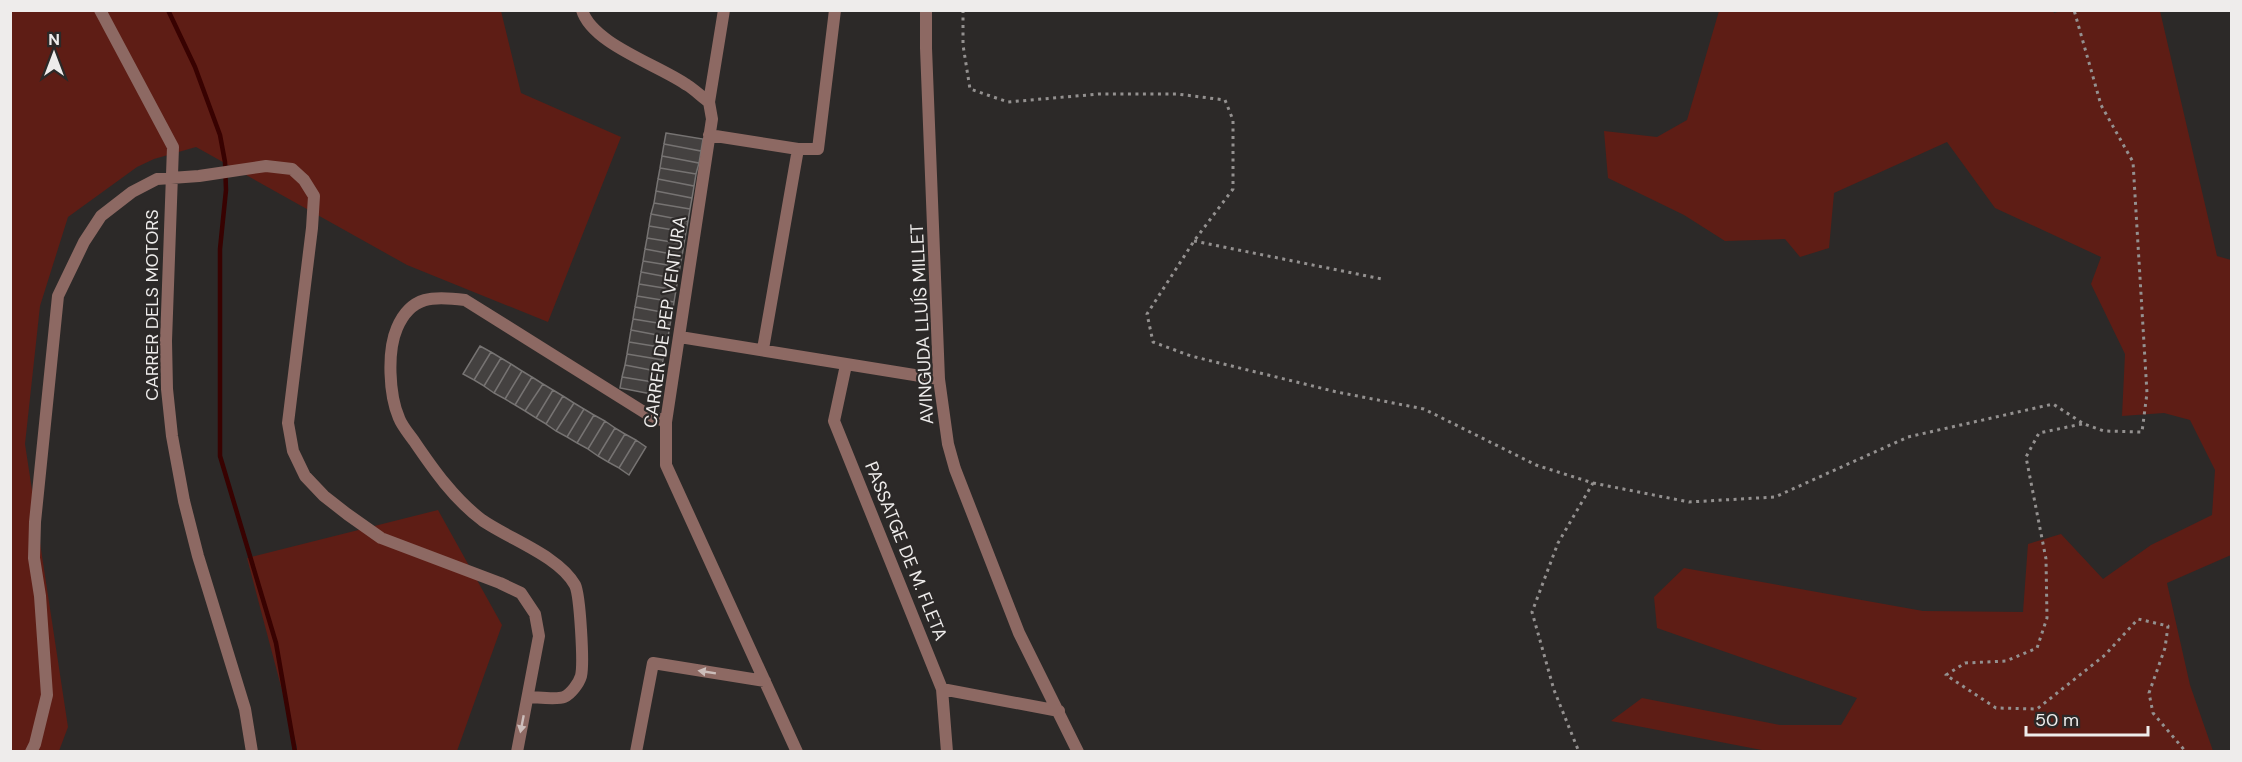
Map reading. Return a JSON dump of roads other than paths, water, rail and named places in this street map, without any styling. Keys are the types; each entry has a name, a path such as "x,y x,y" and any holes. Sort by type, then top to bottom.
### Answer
{"street":[{"name":"CARRER DELS MOTORS","path":"100,10 173,147 166,341 167,389 172,436 184,501 198,556 245,709 252,752"},
{"path":"582,10 585,20 601,37 687,84 710,102"},
{"name":"CARRER DE PEP VENTURA","path":"724,10 710,102 712,119 710,135 666,422 666,465 797,752"},
{"path":"710,135 798,149 818,149 835,10"},
{"name":"AVINGUDA LLUÍS MILLET","path":"926,10 939,379 948,444 955,469 1019,633 1078,752"},
{"path":"762,349 798,149"},
{"path":"31,752 47,695 40,596 34,558 35,522 58,296 84,242 101,216 132,192 158,179 266,166 292,169 304,180 314,196 288,423 293,451 305,476 324,496 381,538 521,593 535,614 539,636 517,752"},
{"path":"528,697 564,697 574,689 581,675 579,611 575,586 556,564 482,520 450,490 423,454 399,419 392,394 391,360 397,329 411,306 435,297 465,300 647,414 666,422"},
{"path":"680,337 939,379"},
{"name":"PASSATGE DE M. FLETA","path":"846,365 834,421 942,689 947,752"},
{"path":"636,752 653,663 765,681"},
{"path":"942,689 1059,711"}],"waterway":[{"path":"168,10 195,67 220,135 225,162 226,190 220,249 220,456 276,643 295,752"}]}
